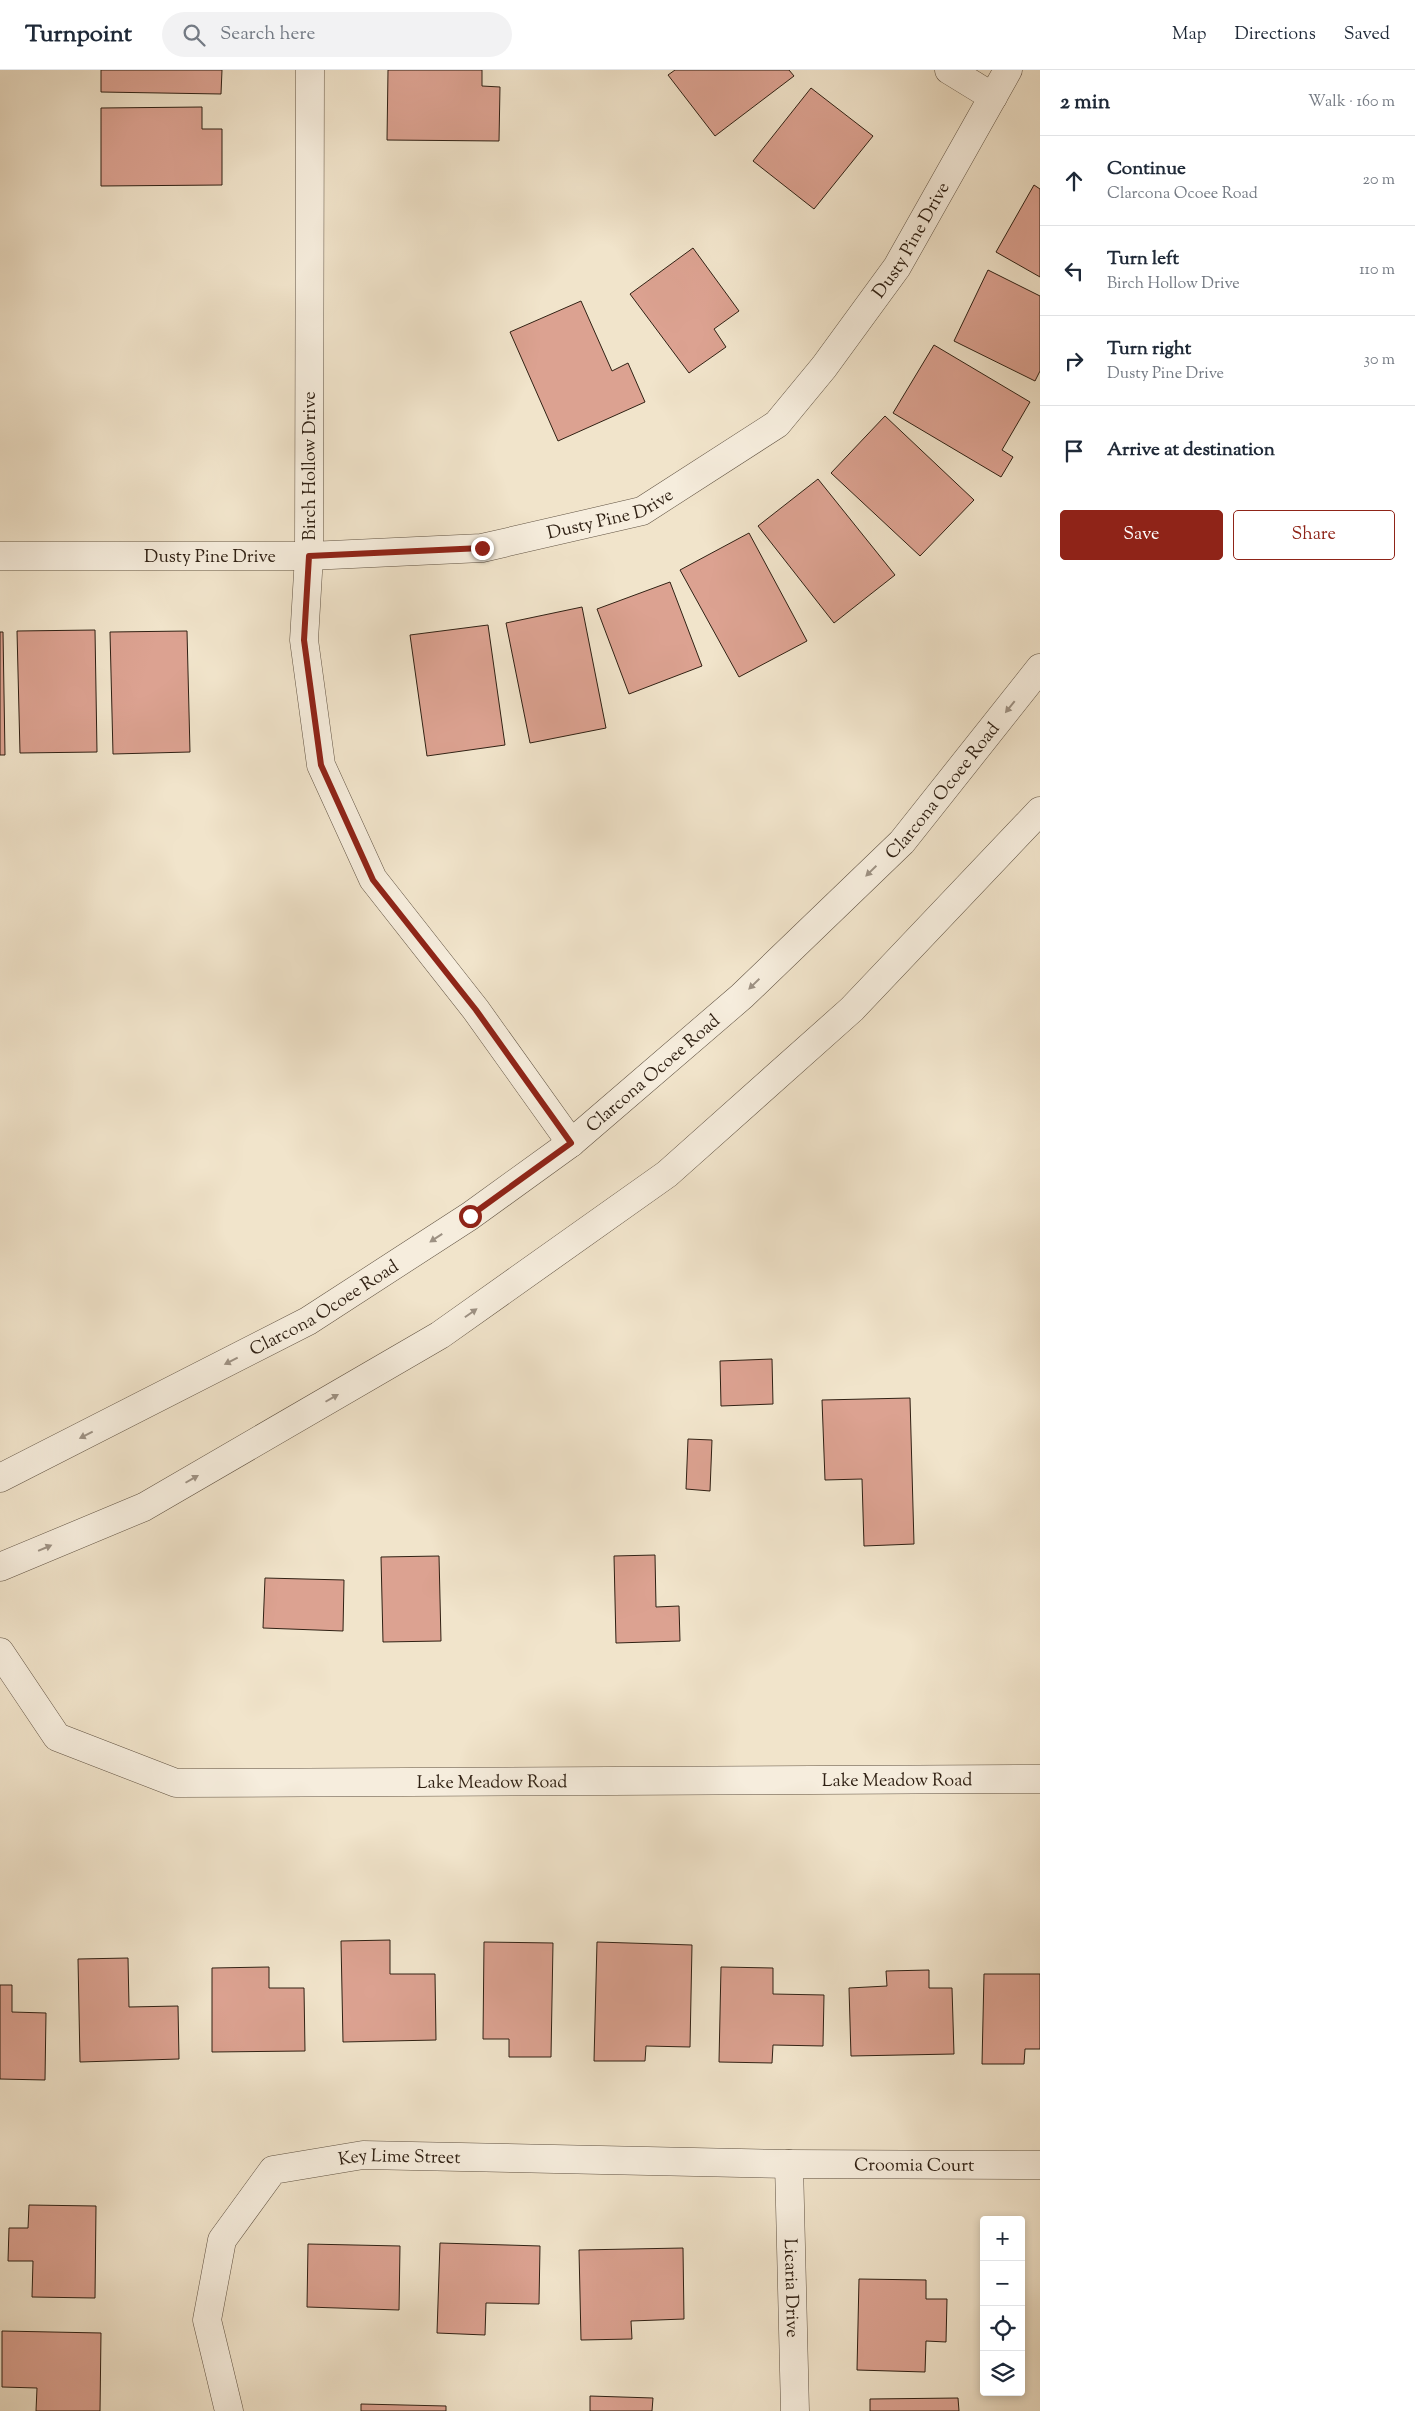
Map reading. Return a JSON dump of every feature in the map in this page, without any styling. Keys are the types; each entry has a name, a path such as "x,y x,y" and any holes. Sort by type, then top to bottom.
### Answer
{"street":[{"name":"Birch Hollow Drive","path":"310,70 309,556 304,640 321,765 373,880 476,1010 571,1143"},
{"path":"949,70 993,96"},
{"name":"Dusty Pine Drive","path":"0,556 309,556 482,548 642,511 777,424 824,367 897,267 1008,70"},
{"name":"Clarcona Ocoee Road","path":"0,1478 308,1321 470,1216 571,1143 742,996 902,842 1040,668"},
{"path":"0,1567 144,1507 432,1340 659,1180 852,1009 1040,811"},
{"name":"Lake Meadow Road","path":"0,1652 57,1737 176,1783 1040,1779"},
{"name":"Key Lime Street","path":"229,2411 207,2320 222,2240 273,2170 363,2155 789,2164"},
{"name":"Croomia Court","path":"789,2164 1040,2164"},
{"name":"Licaria Drive","path":"789,2164 795,2411"}],"building":[{"path":"101,70 222,70 221,94 101,92"},
{"path":"388,70 482,70 482,86 500,87 499,141 387,140"},
{"path":"675,70 789,70 794,76 715,136 668,75"},
{"path":"811,88 873,136 814,209 753,161"},
{"path":"202,107 202,129 222,129 222,185 101,186 101,108"},
{"path":"1034,185 1040,189 1040,277 996,252"},
{"path":"693,248 739,311 714,329 726,347 689,373 630,294"},
{"path":"988,270 1040,296 1040,371 1035,381 954,341"},
{"path":"581,301 612,371 628,363 645,402 558,441 510,332"},
{"path":"934,345 1030,402 1002,450 1013,457 1001,477 893,413"},
{"path":"885,416 974,500 920,556 831,473"},
{"path":"818,479 895,575 834,623 758,526"},
{"path":"749,533 807,641 739,677 680,570"},
{"path":"670,582 702,666 629,694 597,609"},
{"path":"582,607 606,728 530,743 506,623"},
{"path":"488,625 505,745 427,756 410,635"},
{"path":"95,630 97,752 20,753 17,631"},
{"path":"187,631 190,752 113,754 110,632"},
{"path":"0,632 3,632 5,755 0,755"},
{"path":"772,1359 773,1404 721,1406 720,1361"},
{"path":"910,1398 914,1544 864,1546 862,1479 825,1480 822,1400"},
{"path":"688,1439 712,1440 710,1491 686,1489"},
{"path":"655,1555 656,1607 679,1606 680,1641 616,1643 614,1556"},
{"path":"439,1556 441,1641 383,1642 381,1557"},
{"path":"265,1578 344,1580 343,1631 263,1628"},
{"path":"390,1940 390,1974 435,1974 436,2040 343,2042 341,1941"},
{"path":"484,1942 553,1943 551,2057 509,2057 509,2039 483,2039"},
{"path":"597,1942 692,1945 690,2047 646,2046 645,2061 594,2061"},
{"path":"128,1958 129,2007 178,2006 179,2059 80,2062 78,1959"},
{"path":"269,1967 269,1988 304,1988 305,2051 212,2052 212,1968"},
{"path":"721,1967 773,1968 773,1994 824,1995 823,2046 773,2045 772,2063 719,2062"},
{"path":"929,1970 929,1988 952,1988 954,2054 851,2056 849,1988 887,1986 886,1971"},
{"path":"984,1974 1040,1974 1040,2049 1025,2049 1024,2064 982,2064"},
{"path":"0,1985 12,1985 12,2012 46,2013 45,2080 0,2079"},
{"path":"29,2205 96,2206 95,2298 32,2297 33,2261 8,2261 9,2228 28,2228"},
{"path":"440,2243 540,2246 539,2304 486,2303 485,2335 437,2333"},
{"path":"308,2244 400,2246 399,2310 307,2307"},
{"path":"683,2248 684,2319 631,2321 632,2339 581,2340 579,2250"},
{"path":"859,2279 926,2280 926,2299 947,2299 946,2342 926,2341 925,2372 857,2370"},
{"path":"2,2331 101,2333 100,2411 36,2411 37,2388 2,2387"},
{"path":"590,2396 653,2398 652,2411 590,2411"},
{"path":"958,2398 959,2411 870,2411 870,2399"},
{"path":"361,2404 446,2406 446,2411 361,2411"}],"route":[{"path":"470,1216 571,1143 476,1010 373,880 321,765 304,640 309,556 482,548"}]}
